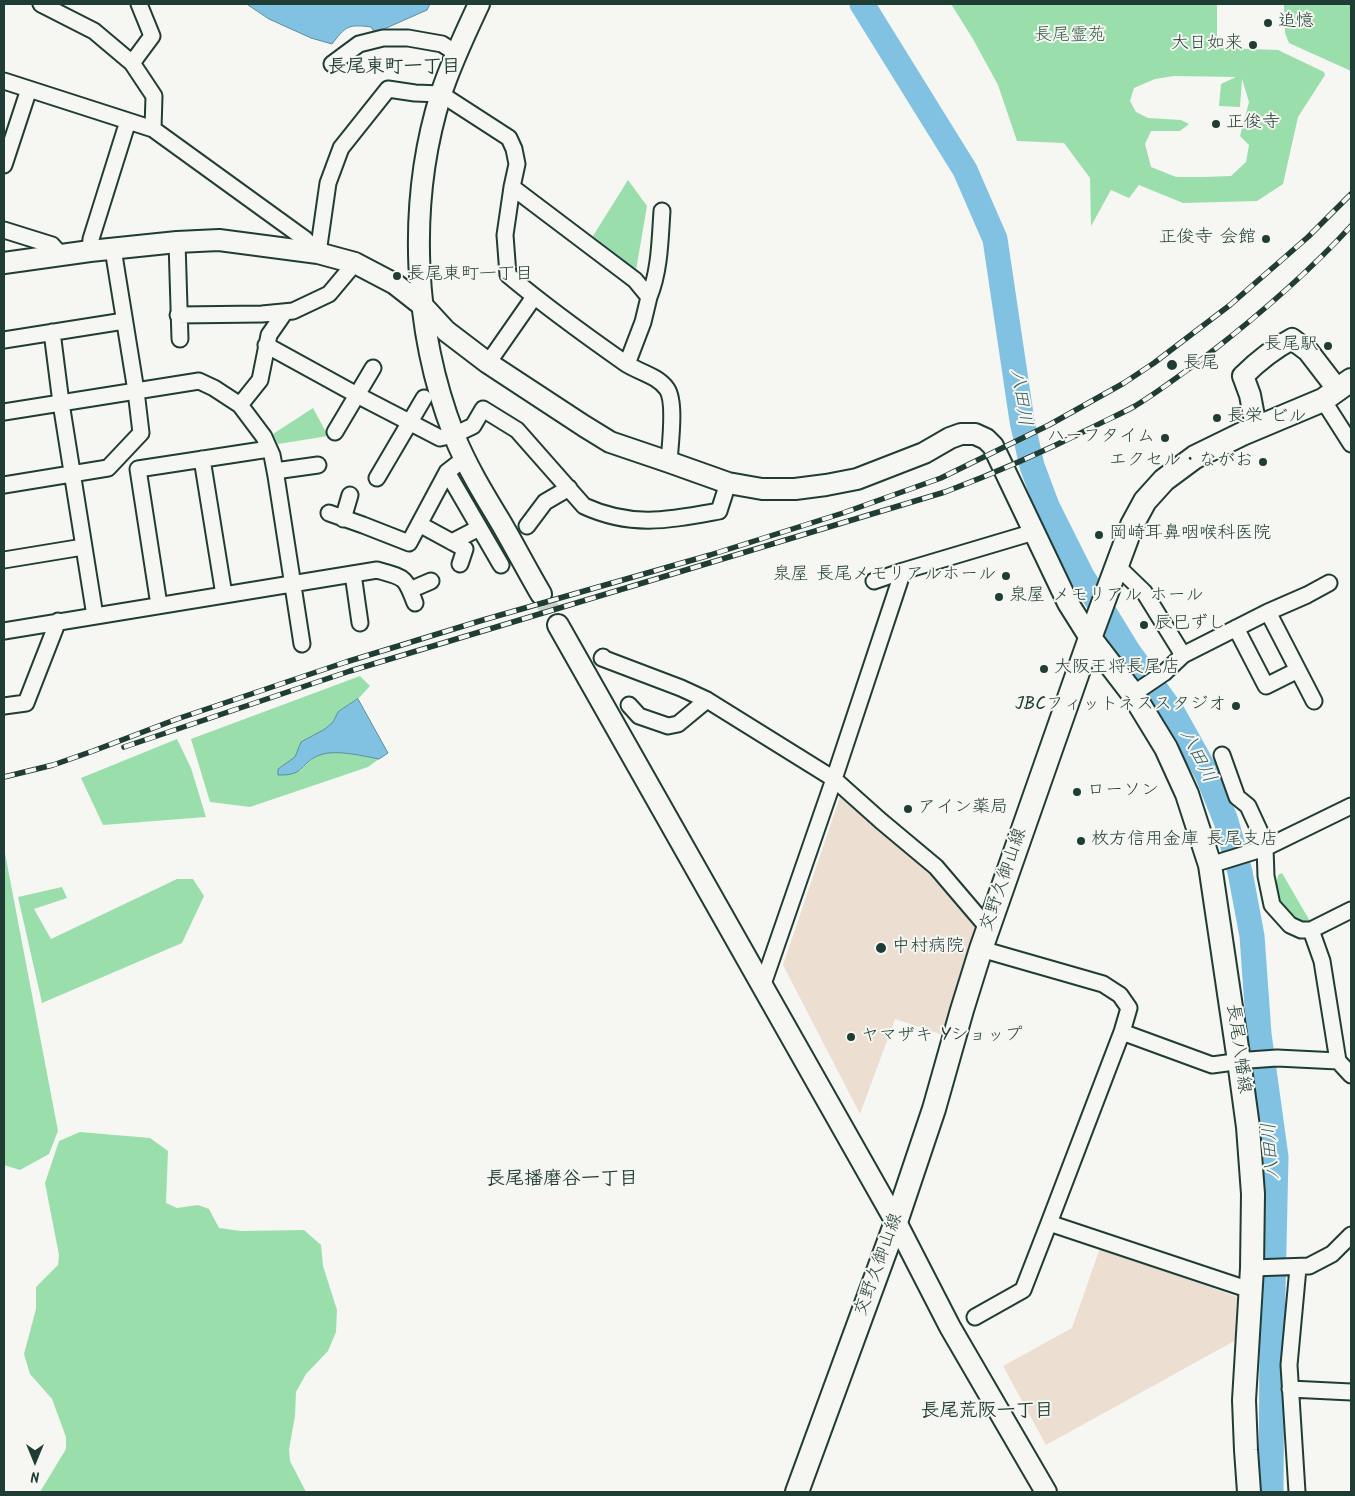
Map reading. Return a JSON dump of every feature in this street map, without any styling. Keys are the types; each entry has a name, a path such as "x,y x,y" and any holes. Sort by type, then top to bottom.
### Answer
{"main road":[{"name":"交野久御山線","path":"797,1492 896,1222 934,1109 988,928 1132,524 1145,501 1164,480 1195,457 1338,390"},
{"name":"長尾八幡線","path":"1093,630 1136,693 1166,748 1187,794 1210,865 1244,1060 1255,1276 1244,1400 1249,1492"}],"street":[{"path":"41,4 94,31 132,63 154,96 153,129"},
{"path":"132,63 152,36 139,4"},
{"path":"479,4 456,54 441,94 430,136 420,198 419,249 427,345 440,395 464,458 541,594"},
{"path":"332,64 359,44 383,38 408,38 442,44 456,54"},
{"path":"4,81 153,129 305,239 318,253"},
{"path":"4,160 28,89"},
{"path":"318,253 328,184 341,148 388,89 441,94 509,138 514,149 517,164 505,235 508,275 534,297 627,364 657,379 667,390 672,402 669,462"},
{"path":"90,251 91,239 128,121"},
{"path":"512,187 635,280 649,297"},
{"path":"627,364 643,322 654,284 662,211"},
{"path":"4,230 52,245 61,255"},
{"path":"4,263 90,251 177,242 219,240 318,253 355,263 395,284 423,306 446,331 488,363 610,442 728,484 762,489 795,489 857,479 924,453 950,438 961,434 975,434 986,439 993,446 1068,603 1093,630"},
{"path":"177,242 180,339"},
{"path":"4,485 108,468 141,434 113,249"},
{"path":"178,315 293,311 329,294 355,263"},
{"path":"488,363 534,297"},
{"path":"240,406 260,380 269,334 285,312"},
{"path":"4,340 124,321"},
{"path":"52,332 61,403 95,616"},
{"path":"1256,427 1250,395 1243,376 1276,347 1292,339 1308,351 1338,390 1351,444"},
{"path":"266,345 357,396 440,438 454,435 473,426 483,408 517,430 584,506 599,513 636,521 668,520 719,511 728,484"},
{"path":"335,432 373,368"},
{"path":"4,412 199,382 214,388 240,406 264,437 275,471 302,644"},
{"path":"377,478 424,398"},
{"path":"159,605 138,469 269,449"},
{"path":"329,513 409,543 447,472 464,458"},
{"path":"202,459 224,595"},
{"path":"275,471 318,464"},
{"path":"447,472 501,565"},
{"path":"528,526 545,502 569,488"},
{"path":"344,519 350,495"},
{"path":"419,524 464,549 460,564"},
{"path":"452,542 479,528"},
{"path":"874,581 1034,532"},
{"path":"4,560 83,547"},
{"path":"4,631 377,570 401,577 408,585 412,596 431,580"},
{"path":"762,987 903,571"},
{"path":"1114,571 1144,592 1183,656"},
{"path":"352,574 360,623"},
{"path":"1136,693 1164,674 1183,656 1329,583"},
{"path":"1268,612 1314,701"},
{"path":"4,706 26,703 58,621"},
{"path":"558,625 896,1222 950,1327 1046,1492"},
{"path":"1236,628 1266,686 1298,670"},
{"path":"602,657 707,700 834,779 936,867 988,928"},
{"path":"629,705 639,716 668,726 678,724 707,700"},
{"path":"1222,755 1237,797 1248,806 1260,832 1265,848 1266,876 1272,905 1290,925 1302,930 1311,930 1351,910"},
{"path":"1210,865 1265,848 1351,806"},
{"path":"1122,1032 1212,1065 1244,1060 1277,1058 1347,1069 1322,961 1311,930"},
{"path":"975,1318 1023,1290 1122,1032 1129,1008 1120,995 1103,984 981,949"},
{"path":"1048,1223 1255,1276 1309,1266 1332,1254 1351,1235"},
{"path":"1295,1268 1289,1365 1297,1492"},
{"path":"1290,1389 1351,1392"}],"shaded area":[{"name":"中村病院","path":"840,797 935,874 978,930 943,1035 895,1019 860,1114 783,965"},
{"path":"1100,1248 1240,1298 1236,1340 1046,1445 1003,1366 1072,1328"}],"green space":[{"name":"長尾霊苑","path":"951,4 1217,4 1217,42 1225,48 1278,50 1324,72 1325,75 1298,117 1283,184 1257,201 1183,203 1139,185 1129,198 1111,190 1091,226 1090,178 1064,143 1017,141 998,85","holes":["1174,76 1236,77 1221,84 1219,106 1240,107 1242,79 1249,102 1240,136 1249,145 1246,162 1231,176 1176,177 1151,167 1145,144 1151,131 1180,131 1189,124 1181,120 1148,118 1136,112 1130,101 1134,88 1155,79"]},
{"path":"1284,4 1351,4 1351,71 1289,43 1285,33"},
{"path":"628,180 647,206 636,270 593,236"},
{"path":"313,408 328,436 278,444 273,434"},
{"path":"360,676 370,686 358,699 338,712 333,722 325,729 301,742 295,757 278,769 300,771 316,757 329,753 351,754 379,759 368,767 250,807 210,802 191,739"},
{"path":"177,739 191,768 206,817 103,825 81,778"},
{"path":"4,848 58,1131 49,1154 20,1170 4,1165"},
{"path":"1282,873 1311,923 1302,926 1292,919 1280,900 1276,886 1278,875"},
{"path":"177,879 193,879 204,896 182,943 42,1003 18,897 62,887 67,898 34,909 51,939"},
{"path":"80,1132 150,1138 168,1151 166,1203 177,1208 198,1205 209,1209 219,1228 241,1231 304,1230 321,1245 323,1266 337,1310 336,1332 328,1351 306,1374 296,1392 295,1416 289,1449 290,1461 306,1492 40,1492 66,1449 66,1437 52,1399 30,1374 24,1354 36,1309 36,1287 58,1265 59,1255 45,1183 59,1141"}],"water":[{"path":"247,4 430,4 427,10 375,33 371,27 352,26 344,30 332,44 311,38 269,19"},
{"path":"358,699 388,753 379,759 349,754 326,753 309,761 294,773 278,775 278,769 295,757 301,742 325,729 333,722 338,712"}],"waterway":[{"name":"八田川","path":"862,4 965,170 995,239 1022,421 1032,466 1047,506 1082,576 1128,651 1173,713 1207,774 1226,821 1240,872 1252,936 1259,1034 1276,1157 1271,1492"}],"tunnel":[{"path":"541,594 558,625"}],"railway":[{"path":"4,777 53,765 177,719 346,662 483,620 710,555 843,513 941,478 1049,425 1124,383 1154,363 1230,305 1308,237 1351,194"},
{"path":"124,747 350,671 945,492 1001,470 1124,412 1164,387 1210,353 1265,308 1301,277 1351,226"}],"place":[{"name":"追憶","path":"1268,23"},
{"name":"大日如来","path":"1253,45"},
{"name":"正俊寺","path":"1216,124"},
{"name":"正俊寺 会館","path":"1266,239"},
{"name":"長尾東町一丁目","path":"397,276"},
{"name":"長尾駅","path":"1328,346"},
{"name":"長尾","path":"1172,365"},
{"name":"長栄 ビル","path":"1217,418"},
{"name":"ハーフタイム","path":"1165,438"},
{"name":"エクセル・ながお","path":"1263,462"},
{"name":"岡崎耳鼻咽喉科医院","path":"1099,535"},
{"name":"泉屋 長尾メモリアルホール","path":"1006,576"},
{"name":"泉屋 メモリアル ホール","path":"999,597"},
{"name":"辰巳ずし","path":"1144,625"},
{"name":"大阪王将長尾店","path":"1044,669"},
{"name":"JBCフィットネススタジオ","path":"1236,706"},
{"name":"ローソン","path":"1077,792"},
{"name":"アイン薬局","path":"908,809"},
{"name":"枚方信用金庫 長尾支店","path":"1081,841"},
{"name":"中村病院","path":"881,948"},
{"name":"ヤマザキ Yショップ","path":"851,1037"}],"district":[{"name":"長尾東町一丁目","path":"394,69"},
{"name":"長尾播磨谷一丁目","path":"562,1181"},
{"name":"長尾荒阪一丁目","path":"987,1413"}]}
